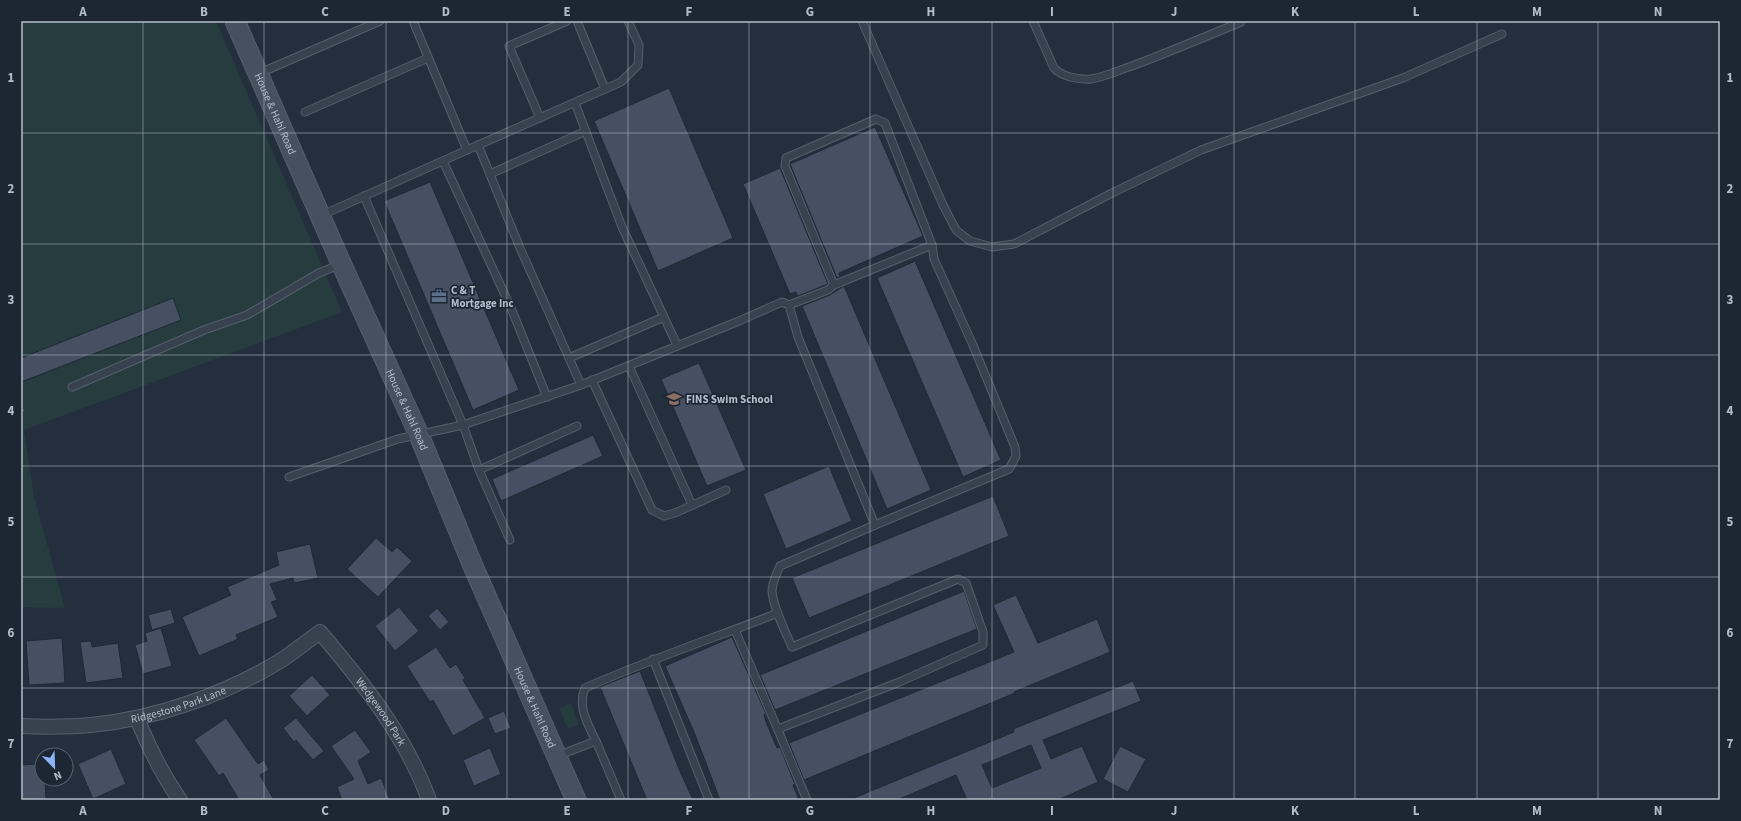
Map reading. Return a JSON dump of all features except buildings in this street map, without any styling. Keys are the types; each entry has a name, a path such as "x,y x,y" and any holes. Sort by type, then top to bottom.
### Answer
{"street":[{"name":"House & Hahl Road","path":"235,21 320,217 419,435 473,566 576,800"},
{"name":"Ridgestone Park Lane","path":"21,726 92,725 137,718 187,704 235,685 281,660 320,632"},
{"name":"Wedgewood Park","path":"320,632 356,674 385,714 407,751 429,800"},
{"path":"137,718 152,755 180,800"}],"lane":[{"path":"258,74 380,21"},
{"path":"412,21 467,150"},
{"path":"540,118 509,46 567,21"},
{"path":"577,21 605,89"},
{"path":"320,217 621,82 638,64 639,45 628,21"},
{"path":"862,21 943,205 956,230 970,241 992,247 1014,244 1112,193 1201,150 1403,78 1502,34"},
{"path":"1033,21 1054,68 1058,73 1084,79 1107,75 1161,55 1241,21"},
{"path":"305,112 428,58"},
{"path":"575,103 622,226 677,345"},
{"path":"778,730 898,683 984,645 983,632 966,583 958,579 792,647 778,613 772,591 775,577 780,566 1008,469 1016,456 1015,447 992,391 934,259 932,245 885,122 876,118 786,158 785,166 834,285"},
{"path":"490,174 586,131"},
{"path":"478,145 520,248 581,385"},
{"path":"443,161 511,308 547,397"},
{"path":"364,196 463,425 479,470 510,540"},
{"path":"289,477 398,439 463,425 581,385 782,302 789,305 828,290 834,285 932,245"},
{"path":"72,387 204,330 247,315 319,273 341,263"},
{"path":"789,305 798,337 875,525"},
{"path":"569,358 664,317"},
{"path":"629,366 692,505"},
{"path":"592,380 652,510 664,516 726,490"},
{"path":"479,470 577,426"},
{"path":"621,800 584,714 582,696 585,688 653,659 736,630 778,613"},
{"path":"736,630 807,800"},
{"path":"653,659 709,800"},
{"path":"557,756 596,741"}],"path":[{"path":"21,411 26,409"}],"green space":[{"path":"21,21 216,21 342,312 24,430 34,497 65,608 21,607"},
{"path":"571,703 579,724 568,729 559,708"}],"place":[{"name":"C & T Mortgage Inc","path":"439,296"},
{"name":"FINS Swim School","path":"674,399"}]}
